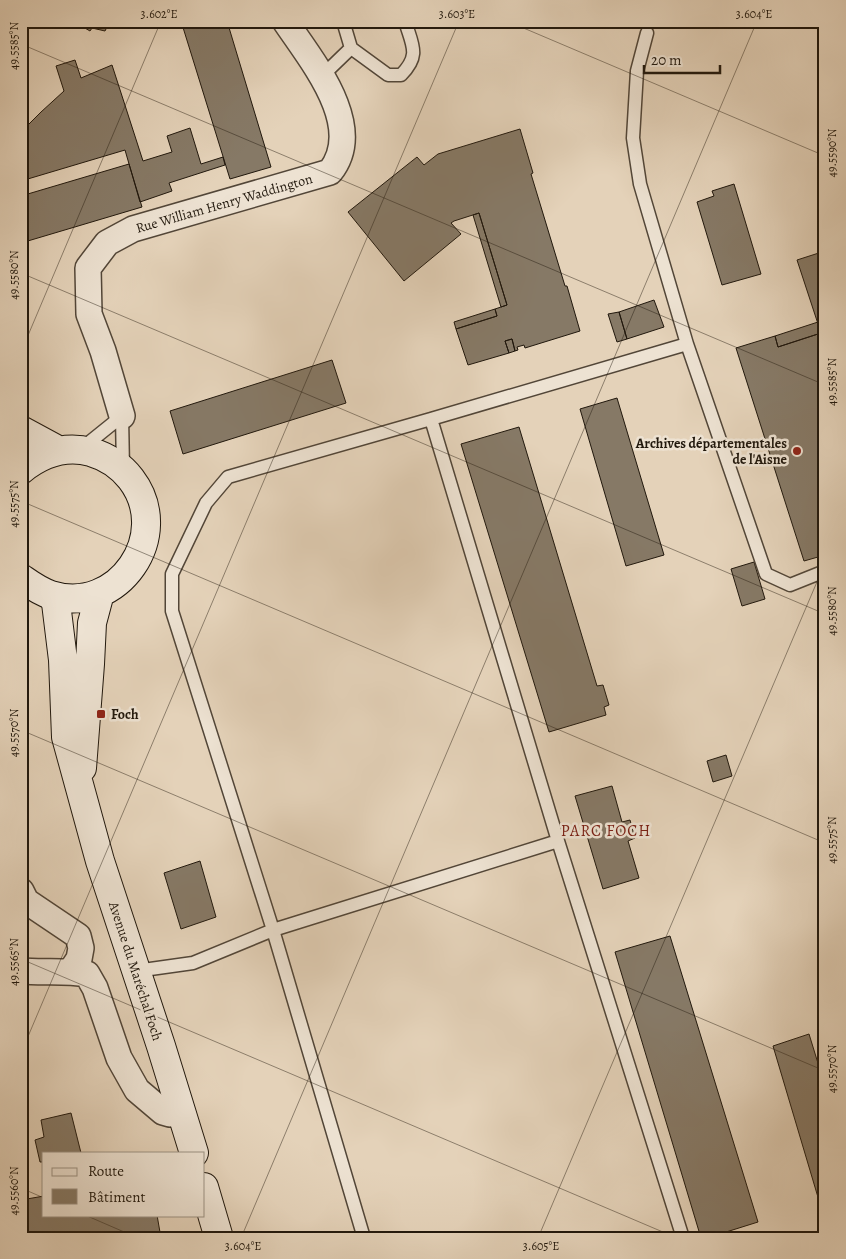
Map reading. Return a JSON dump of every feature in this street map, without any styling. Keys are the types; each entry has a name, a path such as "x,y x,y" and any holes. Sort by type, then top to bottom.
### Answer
{"main road":[{"path":"21,430 69,449 103,455 123,469 138,488 146,512 146,537 137,561 121,580 100,593 76,598 52,596 35,588 21,578"},
{"path":"21,470 34,459 69,449"},
{"path":"80,789 92,623 100,593"},
{"name":"Avenue du Maréchal Foch","path":"52,596 56,603 63,660 66,737 100,861 194,1152"},
{"path":"205,1189 219,1238"}],"street":[{"name":"Rue William Henry Waddington","path":"122,416 90,314 88,268 107,243 133,229 330,172 337,163 342,142 340,113 321,77 285,21"},
{"path":"21,891 26,901 78,936 82,948 79,959 71,971"},
{"path":"21,971 45,973 71,971 87,974 95,988 119,1058 137,1090 163,1112 170,1114 181,1110"}],"lane":[{"path":"344,21 350,48 388,74 401,76 410,66 414,51 405,21"},
{"path":"648,33 637,71 633,138 640,184 688,344 766,574 790,585 825,571"},
{"path":"321,77 350,48"},
{"path":"364,1238 274,930 172,610 172,574 206,503 228,477 431,420 688,344"},
{"path":"69,449 122,416"},
{"name":"Rue William Henry Waddington","path":"122,416 123,469"},
{"path":"431,420 558,841 683,1238"},
{"path":"136,972 193,964 274,930 558,841"}],"building":[{"path":"55,21 110,21 105,31 92,28 90,31 78,24 78,26"},
{"path":"181,21 227,21 271,167 230,179"},
{"path":"75,60 81,78 112,65 143,161 172,152 167,136 190,128 201,164 223,157 225,165 169,183 172,191 140,202 125,150 21,181 21,132 64,91 56,66"},
{"path":"520,129 533,173 531,174 580,331 525,348 524,345 517,347 518,350 515,351 512,339 505,341 509,353 468,365 456,329 497,316 495,309 507,305 479,213 451,223 461,234 404,281 348,212 417,157 424,165 438,154"},
{"path":"129,164 142,207 21,243 21,196"},
{"path":"734,184 761,274 722,285 697,202 714,196 712,191"},
{"path":"479,213 507,305 501,307 473,215"},
{"name":"Archives départementales de l'Aisne","path":"825,251 825,555 804,561 736,348 775,336 778,347 821,333 797,260"},
{"path":"654,300 664,327 627,339 619,312"},
{"path":"495,309 497,316 456,329 454,322"},
{"path":"619,312 627,339 617,342 608,314"},
{"path":"818,322 821,333 778,347 775,336"},
{"path":"512,339 515,351 509,353 505,341"},
{"path":"332,360 346,403 183,454 170,411"},
{"path":"617,398 664,555 626,566 580,409"},
{"path":"519,427 597,686 603,685 609,705 604,707 606,715 549,732 461,444"},
{"path":"754,562 765,599 742,606 731,569"},
{"path":"726,755 732,776 713,782 707,761"},
{"path":"612,786 622,822 630,820 635,838 628,841 639,878 603,889 575,796"},
{"path":"200,861 216,917 181,929 164,873"},
{"path":"670,936 758,1222 707,1238 701,1238 615,952"},
{"path":"809,1034 825,1086 825,1202 820,1204 773,1046"},
{"path":"71,1113 81,1152 42,1152 42,1162 40,1162 35,1140 44,1137 41,1120"},
{"path":"42,1196 42,1216 157,1216 161,1238 21,1238 21,1200"}],"place":[{"name":"Archives départementales de l'Aisne","path":"797,451"},
{"name":"Foch","path":"101,714"}],"district":[{"name":"PARC FOCH","path":"606,830"}]}
